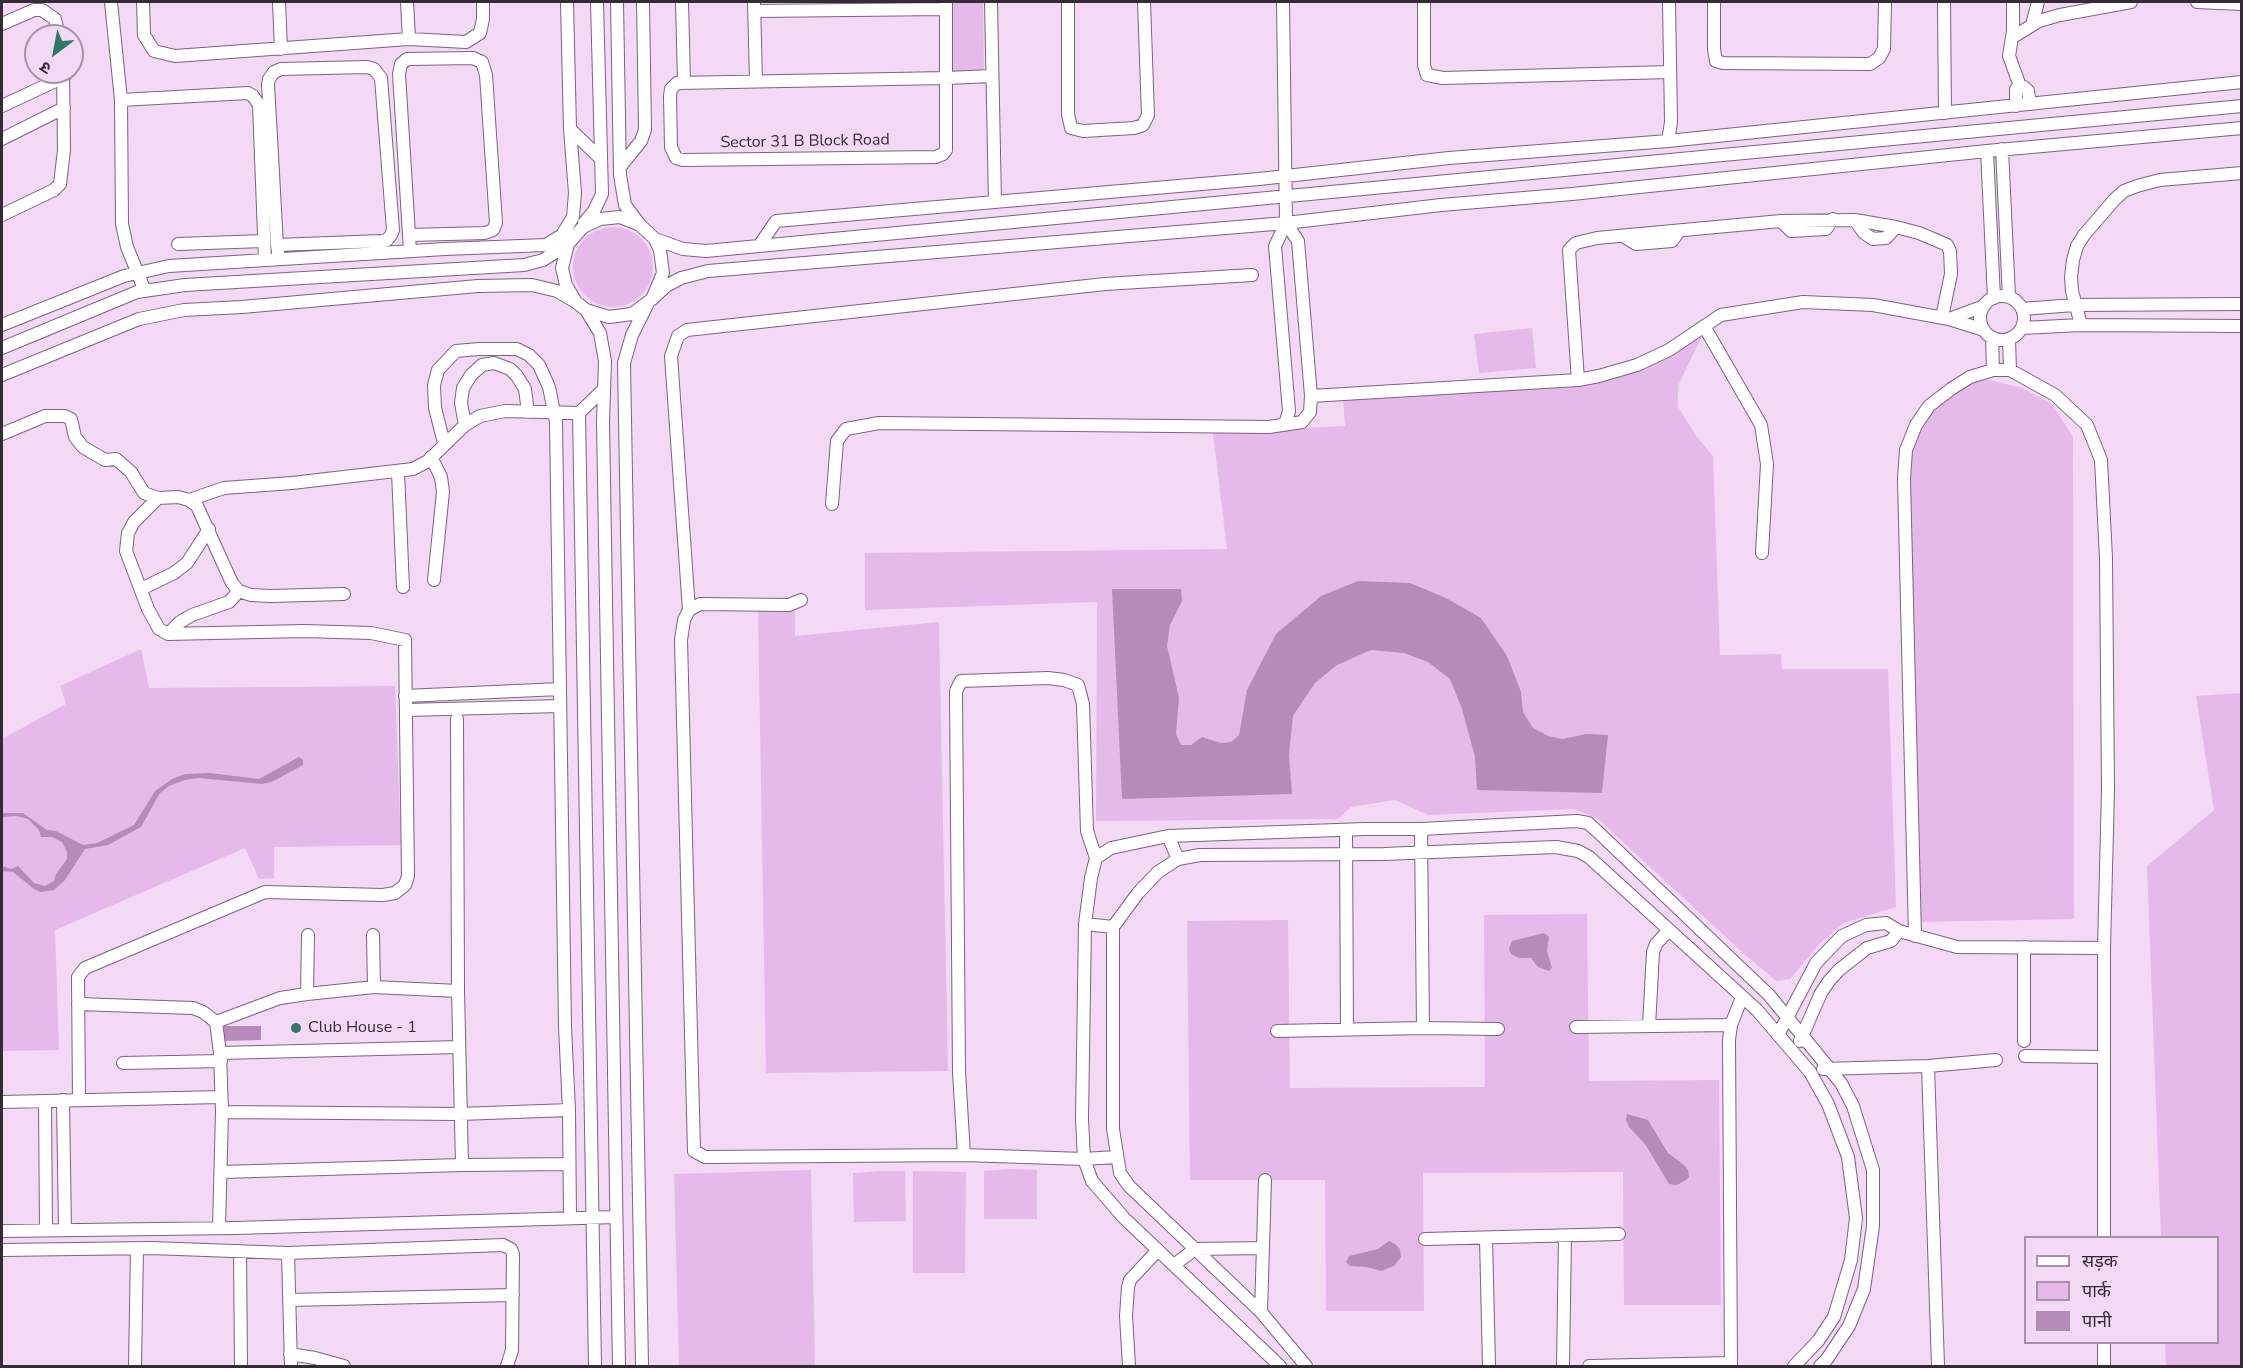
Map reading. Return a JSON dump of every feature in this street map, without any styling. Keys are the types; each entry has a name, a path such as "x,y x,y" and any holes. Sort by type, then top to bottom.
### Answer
{"street":[{"path":"111,2 121,100 122,224 127,247 146,291"},
{"path":"143,2 144,35 154,51 175,56 408,39 466,42 480,33 483,2"},
{"path":"279,2 281,49"},
{"path":"407,2 408,39"},
{"path":"2,325 124,276 169,266 546,245 562,235 573,217 575,193 570,129 567,2"},
{"path":"597,2 602,194 594,211 572,238 562,268 566,285 600,333 605,362 603,422 619,1366"},
{"path":"617,2 620,167 625,205 640,225 655,239 660,250 663,273 632,335 624,363 642,1366"},
{"path":"620,167 640,141 645,130 643,2"},
{"path":"682,2 684,82 992,76"},
{"path":"991,2 995,202"},
{"path":"1068,2 1068,114 1071,128 1083,131 1134,128 1143,124 1148,115 1144,2"},
{"path":"1283,2 1286,223 1275,246 1289,411 1285,424"},
{"path":"1424,2 1427,75 1443,78 1670,72"},
{"path":"1669,2 1671,122 1676,130 1673,141"},
{"path":"1714,2 1713,49 1716,61 1723,63 1869,64 1879,58 1884,49 1885,2"},
{"path":"1944,2 1945,113"},
{"path":"2013,2 2013,37 2009,56 2020,86 2028,91 2030,104"},
{"path":"2032,25 2038,2"},
{"path":"2013,37 2032,25 2060,15 2131,2"},
{"path":"2197,2 2241,4"},
{"name":"Sector 31 B Block Road","path":"684,82 674,84 670,96 670,147 676,158 936,157 946,150 946,5 755,6 756,81"},
{"path":"2,24 34,10 42,10 55,20 56,24"},
{"path":"410,235 485,233 493,230 496,223 486,75 482,62 473,57 407,58 402,64 399,74 410,251"},
{"path":"277,245 382,241 387,240 391,235 393,230 381,78 374,69 281,69 274,72 269,79 277,245 279,260"},
{"path":"759,246 776,221 1286,176 1449,158 1673,141 2241,82"},
{"path":"2,106 44,84"},
{"path":"2,215 54,190 60,184 64,150 63,84"},
{"path":"2016,106 2016,89 2020,86"},
{"path":"121,100 248,93 254,96 259,105 265,260"},
{"path":"655,239 683,249 706,251 2241,106"},
{"path":"2,139 64,108"},
{"path":"2,375 139,319 184,310 478,286 532,285 557,291 581,306 609,317 632,314 650,302 666,286 681,278 708,272 1286,223 1441,205 1572,194 2002,149 2241,128"},
{"path":"570,129 601,159"},
{"path":"2002,149 2009,297"},
{"path":"1987,151 1990,302 1981,318 1988,334 1993,370"},
{"path":"2081,325 2074,305 2071,277 2077,246 2094,223 2124,191 2160,180 2241,173"},
{"path":"2,348 136,292 184,285 524,265 543,260 583,227 600,219 620,217 640,225"},
{"path":"1990,217 2005,218"},
{"path":"1578,380 1569,250 1576,243 1586,240 1623,236 1636,244 1672,241 1679,231 1781,221 1791,231 1826,229 1833,219 1855,220 1864,233 1873,239 1886,238 1896,227 1919,233 1947,245 1950,251 1951,274 1946,318"},
{"path":"832,504 837,441 846,429 879,423 1269,427 1302,422 1310,412 1311,396 1298,241 1286,223"},
{"path":"178,244 264,241"},
{"path":"445,249 482,267"},
{"path":"1116,1157 1084,1159 964,1155 705,1156 694,1151 681,640 688,610 671,356 678,336 687,330 1105,284 1252,275"},
{"path":"1311,396 1578,380 1609,374 1637,365 1669,350 1721,315 1803,302 1874,305 1946,318 2003,340 2014,337 2022,328 2024,315 2019,304 2009,297 1946,318"},
{"path":"2022,309 2074,305 2241,304"},
{"path":"2022,328 2081,325 2241,326"},
{"path":"1704,326 1761,425 1767,464 1762,553"},
{"path":"2009,339 2010,370"},
{"path":"444,443 435,408 434,385 438,370 456,351 517,349 529,355 539,365 549,387 556,422 570,1218"},
{"path":"465,425 461,403 463,388 471,375 482,365 494,363 510,369 517,376 525,389 528,412"},
{"path":"1915,936 1904,479 1906,450 1916,425 1929,406 1951,388 1970,377 1993,370 2010,370 2055,395 2087,425 2101,460 2106,558 2108,790 2104,948 2104,1236"},
{"path":"189,500 224,488 412,469 431,458 465,425 480,416 528,412 579,413 604,389"},
{"path":"579,413 594,1366"},
{"path":"2,434 45,416 65,416 71,419 75,436 82,447 105,460 116,459 131,472 144,493 158,498 178,497 189,500 197,506 232,583 239,591 251,595 271,596 344,594"},
{"path":"431,458 441,477 443,492 434,580"},
{"path":"398,472 403,587"},
{"path":"79,1099 78,977 85,968 265,892 383,896 395,893 405,885 408,876 405,640 370,633 304,631 168,634 159,629 126,551 128,533 134,522 158,498"},
{"path":"141,589 174,573 186,563 208,529"},
{"path":"168,634 180,622 229,602 239,591"},
{"path":"688,610 700,604 789,604 801,600"},
{"path":"964,1155 959,1072 956,691 960,681 1048,678 1064,680 1078,685 1083,704 1087,831 1096,858 1090,878 1084,924 1082,1119 1084,1159 1092,1181 1110,1203 1280,1366"},
{"path":"405,696 560,690"},
{"path":"406,710 560,706"},
{"path":"457,719 458,991 462,1165"},
{"path":"1096,858 1111,848 1168,836 1421,829 1577,821 1588,824 1769,995 1841,1083 1853,1106 1873,1170 1873,1226 1864,1290 1849,1326 1820,1366"},
{"path":"1421,829 1423,1028"},
{"path":"1346,830 1347,1030"},
{"path":"1168,836 1178,859"},
{"path":"1306,1366 1261,1312 1129,1186 1120,1173 1113,1129 1111,945 1113,927 1138,893 1158,872 1178,859 1200,855 1422,853 1556,847 1578,851 1589,856 1757,1010 1810,1072 1828,1104 1848,1157 1856,1218 1851,1260 1834,1317 1818,1341 1794,1366"},
{"path":"1778,1035 1816,963 1842,936 1866,926 1886,923 1899,931 1957,946 2104,948"},
{"path":"1084,924 1113,927"},
{"path":"1650,1026 1653,952 1656,944 1669,930"},
{"path":"1794,1053 1821,993 1839,970 1867,948 1892,941 1899,931"},
{"path":"373,934 374,987"},
{"path":"307,994 308,935"},
{"path":"2024,947 2024,1041"},
{"path":"216,1022 280,998 307,994 374,987 458,991"},
{"path":"1589,1366 1731,1365 1729,1052 1731,1025 1742,997"},
{"path":"78,1004 193,1008 216,1022 222,1112 219,1228"},
{"path":"1576,1027 1731,1025"},
{"path":"1277,1031 1498,1029"},
{"path":"123,1063 459,1047"},
{"path":"2025,1056 2104,1057"},
{"path":"1810,1072 1829,1068 1928,1066 1996,1060"},
{"path":"1928,1066 1938,1366"},
{"path":"2,1102 221,1096"},
{"path":"63,1100 65,1230"},
{"path":"45,1101 46,1230"},
{"path":"222,1112 460,1114 569,1110"},
{"path":"46,1150 64,1150"},
{"path":"221,1172 569,1164"},
{"path":"1261,1312 1265,1180"},
{"path":"2,1231 219,1228 616,1216"},
{"path":"1425,1239 1619,1233"},
{"path":"1563,1366 1564,1236"},
{"path":"1486,1238 1489,1366"},
{"path":"2,1250 137,1249 288,1253 503,1245 513,1254 512,1350 507,1366"},
{"path":"1174,1265 1195,1249 1263,1248"},
{"path":"135,1366 137,1249"},
{"path":"1129,1366 1126,1316 1128,1287 1130,1280 1158,1250"},
{"path":"240,1251 241,1366"},
{"path":"288,1253 290,1360 315,1358 344,1366"},
{"path":"289,1300 513,1294"},
{"path":"2104,1344 2104,1366"}],"green space":[{"path":"950,2 983,2 984,72 951,72"},
{"path":"605,227 621,227 642,238 653,259 653,275 642,296 621,307 605,307 591,301 579,289 573,275 573,259 579,245 591,233"},
{"path":"1532,328 1536,368 1479,373 1474,334"},
{"path":"1702,336 1678,386 1678,407 1697,437 1713,456 1720,655 1781,654 1782,669 1888,669 1896,907 1844,923 1820,943 1790,979 1776,981 1597,818 1574,809 1428,815 1395,800 1351,807 1338,819 1096,821 1097,602 865,610 865,553 1227,549 1213,433 1345,426 1343,397 1613,379 1654,365"},
{"path":"1986,379 2022,388 2052,404 2073,437 2074,919 1919,922 1902,450 1908,428 1924,405 1947,383"},
{"path":"758,611 795,611 795,636 939,622 948,1071 766,1073"},
{"path":"141,649 149,688 395,686 401,845 274,847 274,878 259,879 245,848 55,930 59,1050 2,1051 2,739 66,704 60,686"},
{"path":"2241,693 2241,1366 2166,1366 2165,1344 2219,1344 2219,1236 2161,1236 2147,866 2214,810 2196,696"},
{"path":"1587,914 1589,1081 1719,1080 1721,1305 1624,1305 1623,1172 1423,1173 1424,1311 1326,1311 1325,1180 1190,1180 1187,921 1288,920 1290,1088 1485,1087 1484,915"},
{"path":"811,1170 815,1366 679,1366 674,1174"},
{"path":"1037,1170 1037,1219 984,1219 984,1171"},
{"path":"905,1171 906,1221 854,1222 853,1173"},
{"path":"913,1171 966,1172 965,1273 913,1273"}],"water":[{"path":"1358,581 1410,583 1446,598 1481,618 1507,656 1521,692 1523,712 1533,728 1548,736 1563,739 1586,734 1608,735 1602,793 1477,790 1475,757 1462,709 1450,679 1428,662 1404,653 1371,650 1337,665 1315,683 1293,716 1289,755 1292,794 1122,799 1112,589 1181,589 1182,601 1170,625 1167,646 1179,698 1176,734 1181,745 1191,745 1202,737 1221,743 1231,742 1239,735 1247,690 1276,634 1321,596"},
{"path":"299,757 303,760 303,765 272,782 262,784 198,778 169,786 160,793 141,827 108,845 85,849 65,880 54,890 40,892 13,872 2,871 2,866 11,869 18,866 34,883 45,886 54,881 56,874 67,859 67,852 62,842 52,837 41,837 39,830 28,819 16,816 2,817 2,813 23,813 47,830 56,831 83,845 97,843 134,825 155,791 172,779 185,774 210,773 259,779"},
{"path":"1544,933 1549,937 1547,951 1552,968 1549,971 1538,967 1531,958 1519,958 1511,954 1509,949 1512,941"},
{"path":"224,1026 261,1026 261,1040 224,1041"},
{"path":"1627,1114 1648,1120 1668,1153 1688,1170 1689,1177 1686,1180 1677,1185 1669,1184 1645,1144 1629,1127 1626,1120"},
{"path":"1389,1241 1400,1249 1401,1257 1394,1266 1381,1271 1350,1266 1346,1262 1349,1256 1378,1249"}],"place":[{"name":"Club House - 1","path":"296,1028"}]}
